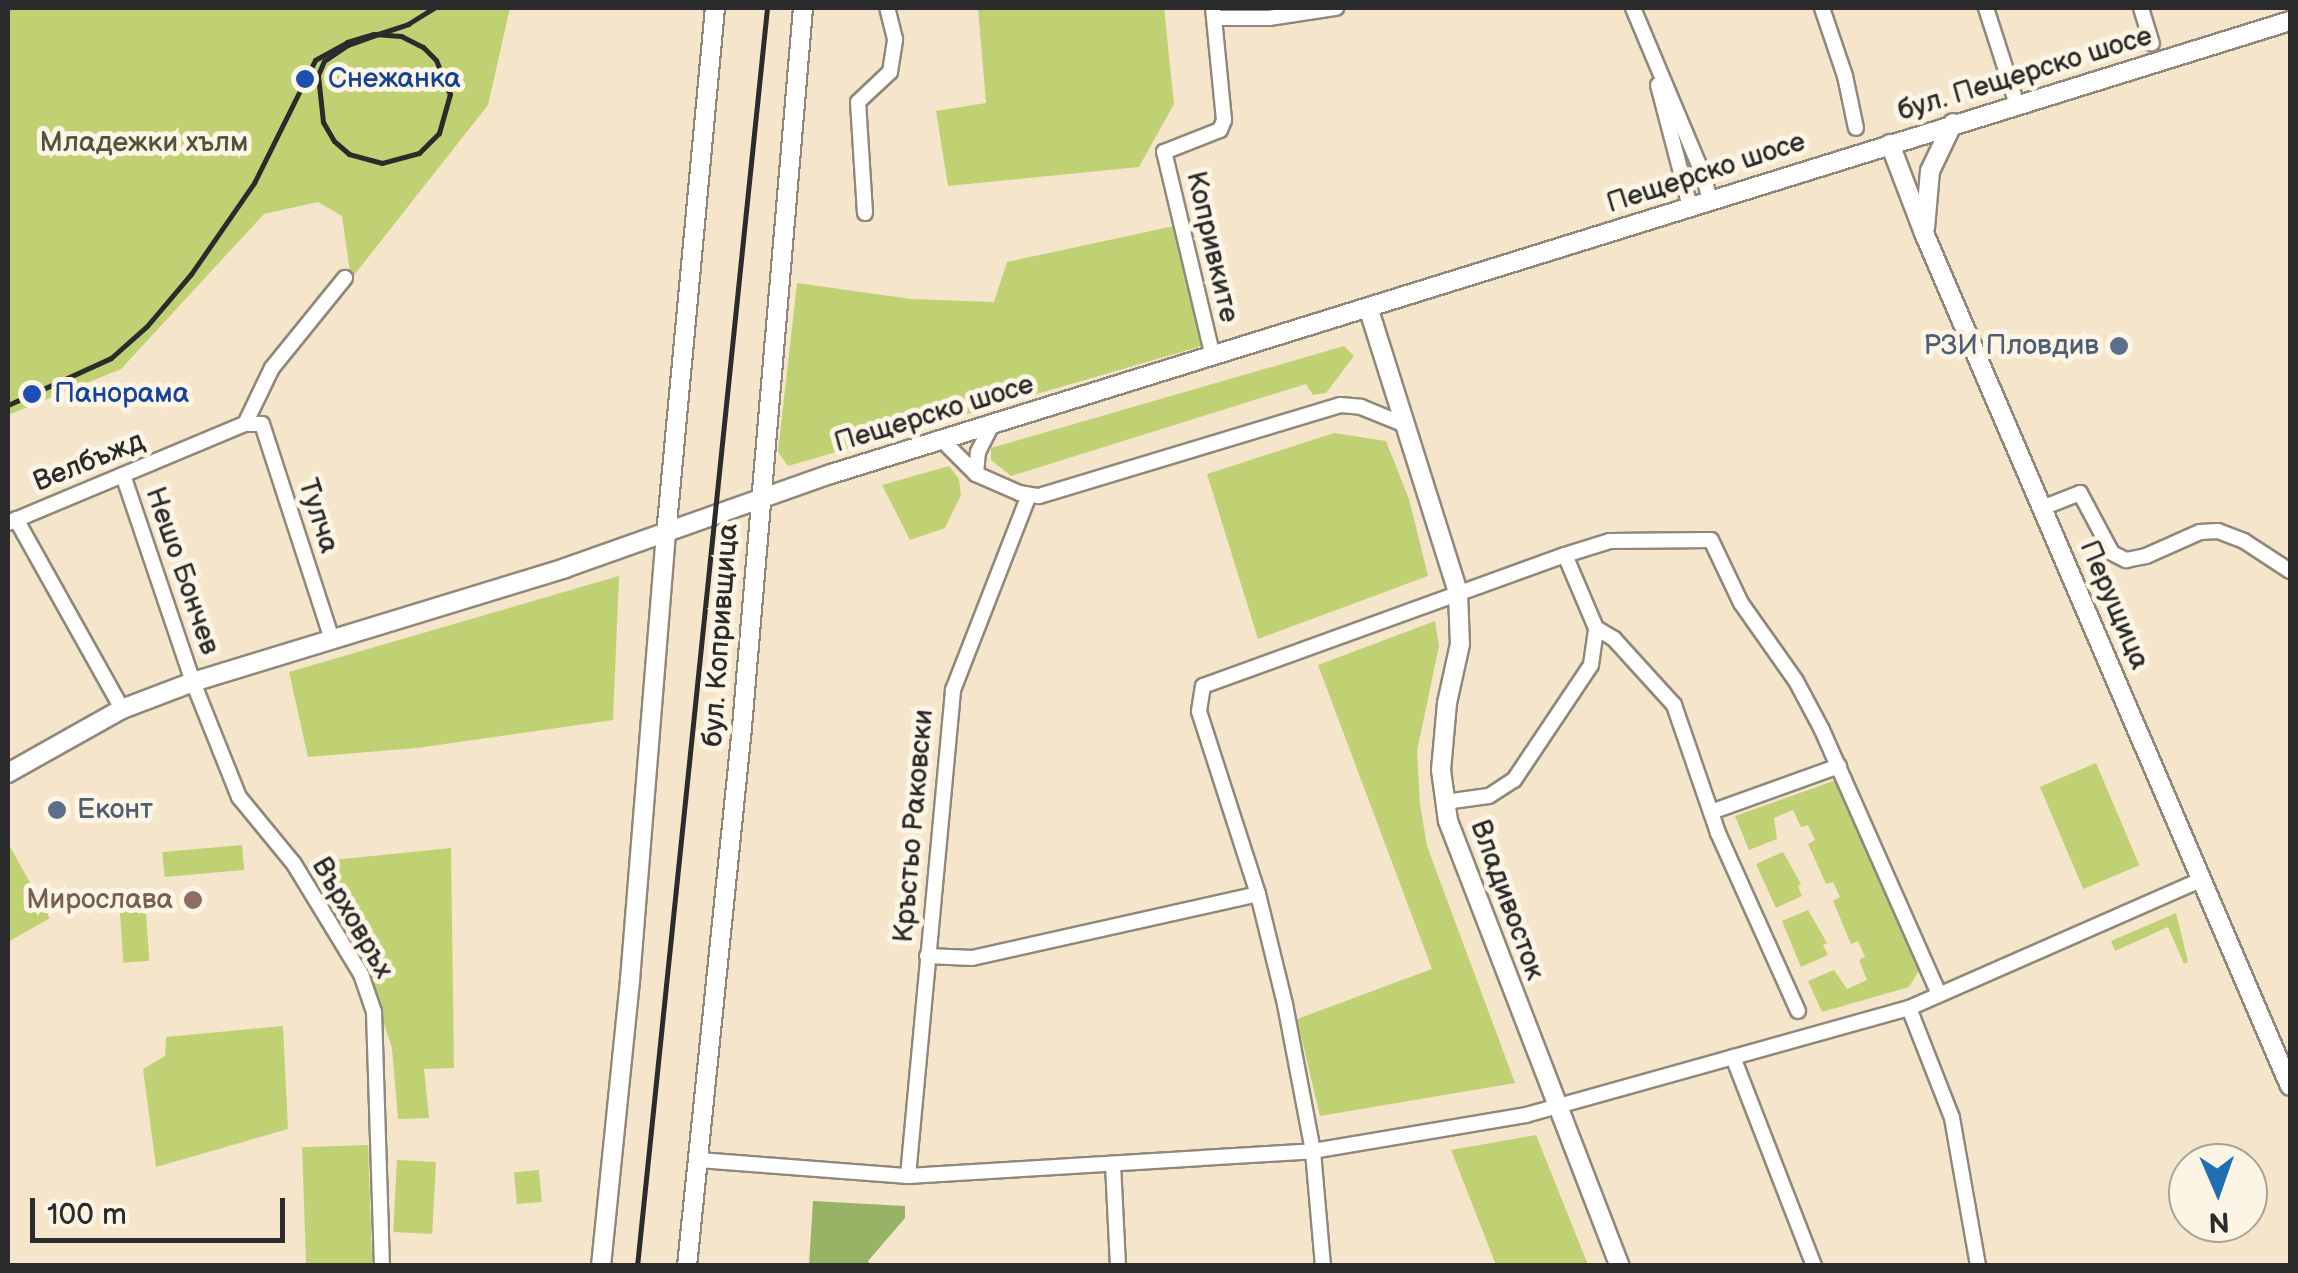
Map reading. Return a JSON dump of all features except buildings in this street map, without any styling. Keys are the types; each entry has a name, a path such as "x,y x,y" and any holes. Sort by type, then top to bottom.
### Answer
{"main road":[{"path":"601,1266 716,8"},
{"name":"бул. Копривщица","path":"687,1266 742,727 803,8"},
{"name":"бул. Пещерско шосе","path":"1890,144 2290,20"},
{"path":"1924,234 1930,171 1953,123"},
{"name":"Пещерско шосе","path":"9,769 122,709 192,682 666,535 759,498 1890,144"},
{"name":"Перущица","path":"1890,144 1924,234 2290,1086"},
{"name":"Владивосток","path":"1369,310 1458,592 1460,644 1447,703 1441,770 1445,802 1484,925 1620,1266"}],"street":[{"path":"865,213 858,102 890,72 896,39 887,8"},
{"path":"1214,13 1270,18 1336,8"},
{"path":"1635,8 1704,177 1710,201"},
{"path":"1822,8 1846,76 1856,128"},
{"path":"1986,8 2014,96"},
{"path":"2140,8 2152,43"},
{"name":"Копривките","path":"1212,357 1164,152 1220,130 1224,120 1214,13"},
{"path":"1643,31 1690,207"},
{"path":"245,424 272,368 344,278"},
{"path":"943,441 976,474 1039,496 1340,405 1361,407 1406,425"},
{"name":"Велбъжд","path":"12,521 245,424"},
{"name":"Тулча","path":"245,424 262,424 332,640"},
{"path":"976,474 978,452 991,426"},
{"name":"Нешо Бончев","path":"123,475 192,682"},
{"path":"2042,508 2080,493 2112,553 2126,560 2146,556 2200,532 2218,532 2244,541 2290,571"},
{"name":"Кръстьо Раковски","path":"908,1176 952,690 1029,494"},
{"path":"12,521 122,709"},
{"path":"1323,1266 1313,1151 1258,894 1198,711 1203,686 1565,554 1610,542 1712,540 1741,603 1796,680 1839,766 1938,992"},
{"path":"1445,802 1489,796 1514,780 1591,665 1596,628 1565,554"},
{"path":"1596,628 1614,639 1668,695 1711,812 1798,1011"},
{"name":"Върховръх","path":"192,682 239,797 294,864 361,974 374,1012 382,1266"},
{"path":"1711,812 1839,766"},
{"path":"698,1160 908,1176 1113,1164 1313,1151 1558,1106 1909,1008 1938,992 2203,880"},
{"path":"927,956 972,958 1258,894"},
{"path":"1909,1008 1952,1118 1978,1266"},
{"path":"1733,1057 1814,1266"},
{"path":"1113,1164 1118,1266"}],"green space":[{"name":"Младежки хълм","path":"8,8 510,8 488,105 351,279 342,216 318,202 264,214 121,369 8,415"},
{"path":"978,8 1164,8 1174,104 1139,167 948,186 936,111 986,103"},
{"path":"1174,226 1202,346 788,466 778,452 797,283 911,299 994,302 1007,262"},
{"path":"1344,346 1354,356 1326,393 1313,395 1306,384 1011,476 991,460 991,448"},
{"path":"1334,433 1386,441 1409,499 1428,576 1258,639 1207,474"},
{"path":"949,466 959,479 961,495 945,528 910,540 882,485"},
{"path":"619,576 613,720 417,748 308,757 289,672"},
{"path":"1435,621 1439,646 1417,751 1427,846 1515,1083 1320,1116 1297,1019 1432,969 1318,665"},
{"path":"2096,763 2139,865 2083,889 2040,787"},
{"path":"1836,780 1920,969 1909,987 1822,1012 1808,981 1834,970 1847,989 1867,980 1859,960 1865,957 1858,941 1851,944 1833,901 1840,897 1833,882 1826,884 1808,844 1815,840 1808,825 1801,827 1793,810 1774,818 1777,839 1749,850 1735,816"},
{"path":"242,845 244,870 164,877 162,852"},
{"path":"8,846 50,918 8,942"},
{"path":"451,848 454,1068 424,1069 429,1118 398,1119 392,1048 375,997 329,894 323,861"},
{"path":"1783,852 1801,884 1798,886 1802,896 1776,908 1756,864"},
{"path":"145,899 149,961 123,963 119,901"},
{"path":"1808,910 1827,943 1823,945 1828,955 1801,967 1782,921"},
{"path":"2176,913 2188,962 2184,964 2168,927 2115,951 2111,941"},
{"path":"283,1026 288,1129 156,1167 143,1069 165,1056 166,1037"},
{"path":"1536,1135 1588,1265 1496,1265 1451,1150"},
{"path":"368,1145 372,1265 306,1266 302,1147"},
{"path":"397,1160 436,1162 432,1234 393,1232"},
{"path":"539,1170 542,1202 517,1204 514,1172"},
{"path":"813,1201 905,1206 905,1218 868,1261 870,1265 809,1265"}],"railway":[{"path":"8,405 111,358 147,326 191,274 254,183 315,60 347,42 374,34 401,36 423,47 436,60 450,94 439,133 419,153 382,163 349,154 334,141 323,122 318,75 324,61 348,45 375,35 408,24 434,8"},
{"path":"637,1266 767,8"}],"place":[{"name":"Снежанка","path":"305,79"},
{"name":"РЗИ Пловдив","path":"2119,346"},
{"name":"Панорама","path":"32,394"},
{"name":"Еконт","path":"57,810"},
{"name":"Мирослава","path":"193,900"}]}
